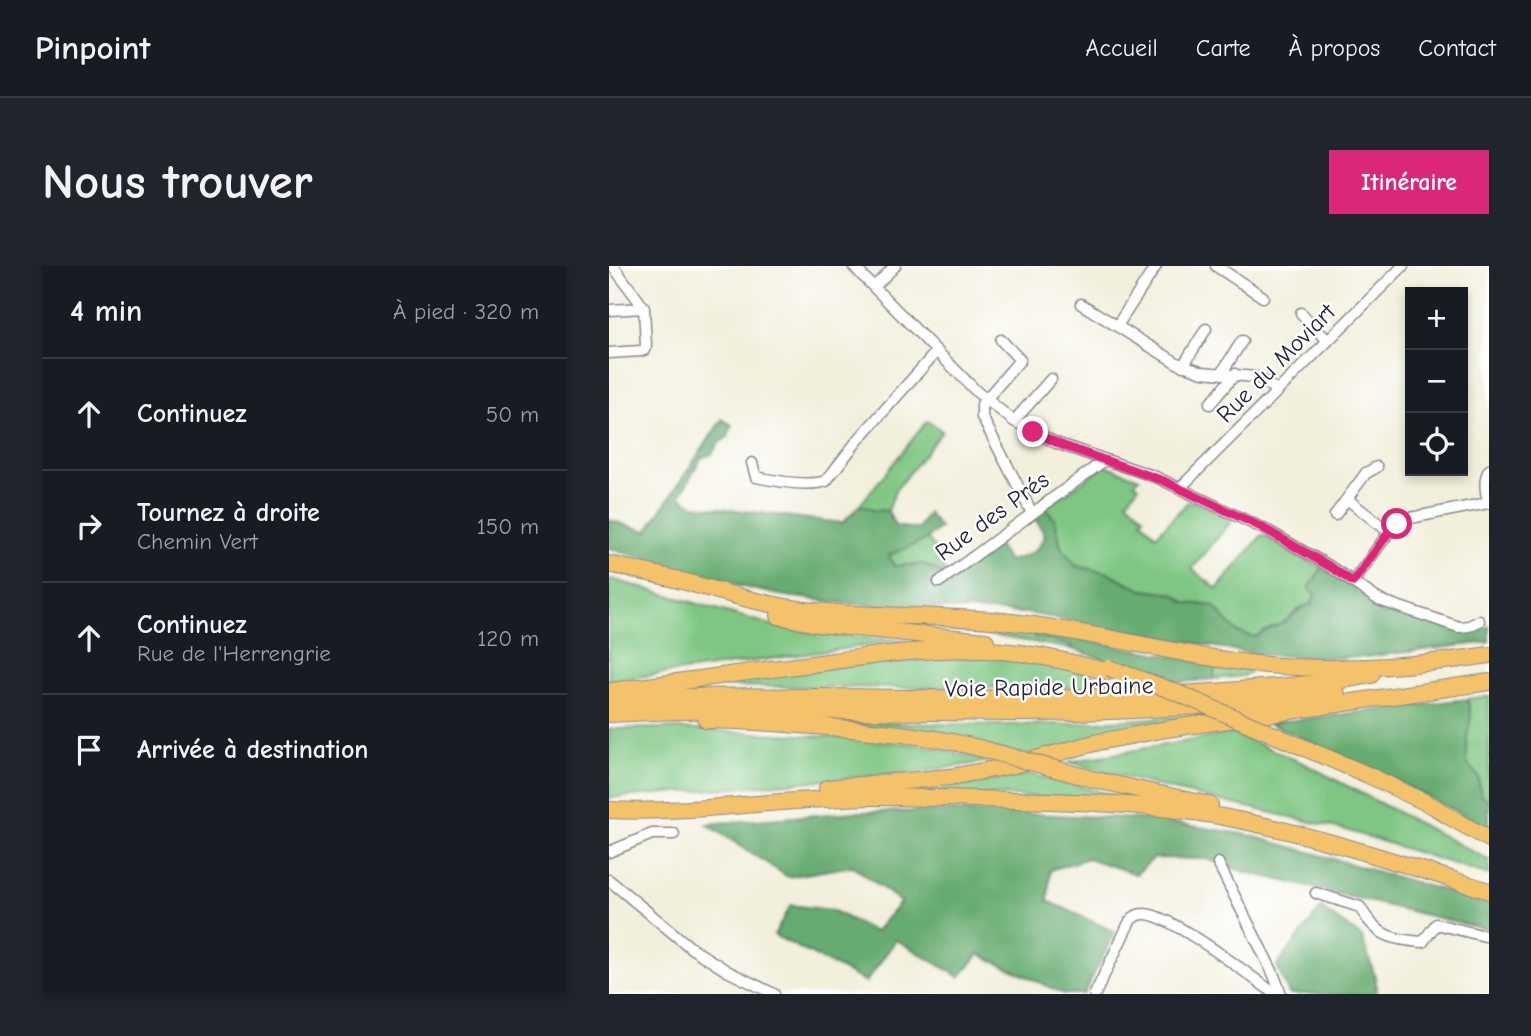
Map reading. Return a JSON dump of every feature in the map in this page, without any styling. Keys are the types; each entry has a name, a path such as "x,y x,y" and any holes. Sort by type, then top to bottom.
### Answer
{"highway":[{"path":"609,564 683,581 744,599 797,609 1008,621 1208,657 1268,665 1335,668 1438,663 1489,655"},
{"path":"647,574 680,588 790,619 1010,644 1064,654 1173,691 1435,807 1489,839"},
{"path":"609,691 862,657 947,650 988,650 1024,654 1109,670"},
{"name":"Voie Rapide Urbaine","path":"609,701 705,696 1010,698 1197,693 1358,678 1438,663"},
{"name":"Voie Rapide Urbaine","path":"609,716 717,709 979,713 1115,710 1304,697 1489,675"},
{"path":"609,810 950,777 1010,766 1159,730 1489,682"},
{"path":"609,716 813,726 950,740 1096,780 1315,829 1400,854 1489,886"},
{"path":"609,810 652,811 876,797 1133,805 1217,816 1269,827 1489,891"}],"street":[{"path":"609,353 636,352 644,350 646,346 644,308 613,266"},
{"path":"853,266 985,400 1014,421 1056,443 1156,477 1261,527 1329,566 1379,600 1453,626 1466,627 1479,621"},
{"path":"874,287 895,266"},
{"path":"1216,266 1263,297"},
{"path":"1117,326 1153,267"},
{"name":"Rue du Moviart","path":"1179,489 1328,341 1395,269"},
{"path":"1081,304 1183,366 1203,372 1249,375 1261,379 1277,392"},
{"path":"609,310 644,308"},
{"path":"1301,313 1328,341"},
{"path":"1183,366 1206,329"},
{"path":"1000,340 1020,360 982,404 982,417 1032,513"},
{"path":"1221,374 1242,341"},
{"path":"753,463 755,475 759,478 803,483 826,481 858,440 937,351"},
{"path":"1210,404 1235,374"},
{"path":"1014,421 1051,379"},
{"name":"Rue des Prés","path":"939,582 1105,460"},
{"path":"1335,515 1366,473 1377,467"},
{"path":"1353,582 1397,524 1410,518 1488,506 1485,479 1489,470"},
{"path":"1347,499 1389,532"},
{"path":"609,852 652,834 674,834"},
{"path":"1218,863 1281,994"},
{"path":"609,880 691,948 738,978 774,994"},
{"path":"1316,893 1360,907 1377,931 1403,941 1423,942 1436,924 1489,937"},
{"path":"1095,994 1130,921 1137,915 1144,914 1156,916 1181,929 1275,994"}],"green space":[{"path":"722,419 732,425 728,437 719,443 712,454 701,458 680,496 693,505 842,523 860,505 873,510 888,511 895,526 918,529 928,513 940,528 923,541 889,555 894,566 923,564 951,578 997,544 1009,561 1027,555 1039,546 1045,535 1034,517 1046,508 1055,520 1061,547 1076,566 1109,573 1142,590 1174,594 1186,603 1213,606 1237,632 1255,637 1287,621 1302,607 1312,604 1315,594 1309,588 1322,568 1380,605 1379,613 1386,615 1389,608 1439,626 1465,631 1489,626 1489,642 1366,657 1318,658 1255,654 1027,613 849,604 780,595 721,582 609,548 609,520 647,531"},
{"path":"927,421 942,431 895,491 888,511 872,510 860,505"},
{"path":"1105,465 1139,478 1135,483 1139,486 1127,501 1144,517 1141,520 1156,536 1188,502 1194,501 1233,519 1192,569 1217,589 1262,535 1322,568 1309,588 1315,594 1312,604 1302,607 1287,621 1254,637 1237,632 1212,606 1186,603 1174,594 1142,590 1109,573 1076,566 1061,547 1055,520 1046,508"},
{"path":"928,538 938,553 936,556 944,569 943,574 923,564 893,566 889,555"},
{"path":"611,579 782,628 832,635 908,640 609,681"},
{"path":"891,622 1035,631 1035,637 1067,644 1076,650 984,634 892,625"},
{"path":"1035,631 1215,664 1214,679 1173,683 1076,650 1067,644 1034,637"},
{"path":"952,657 1004,658 1035,662 1132,686 872,688 716,686 715,683 825,668"},
{"path":"1215,664 1251,669 1251,672 1243,676 1214,679"},
{"path":"1489,696 1489,799 1481,797 1478,776 1467,764 1467,737 1471,716 1467,699"},
{"path":"1467,699 1471,716 1467,737 1467,763 1478,776 1481,796 1489,799 1489,829 1389,777 1268,723"},
{"path":"1201,715 1206,717 1028,755 840,722 1067,724"},
{"path":"661,728 833,737 922,745 991,761 920,772 609,798 609,729"},
{"path":"1233,733 1305,764 1489,860 1489,875 1346,830 1068,762"},
{"path":"1029,774 1135,800 919,793"},
{"path":"962,811 1148,819 1249,835 1484,902 1489,905 1489,930 1242,871 1206,859 1154,858 1136,874 1088,858 1050,870 1048,901 1115,932 1084,994 1064,994 979,954 960,977 896,940 866,982 774,935 791,905 832,910 875,932 901,902 853,866 788,877 707,824 855,812"},
{"path":"1321,908 1362,937 1376,980 1376,994 1289,994 1277,966"}],"route":[{"path":"1033,432 1064,446 1164,481 1261,527 1353,582 1397,524"}]}
